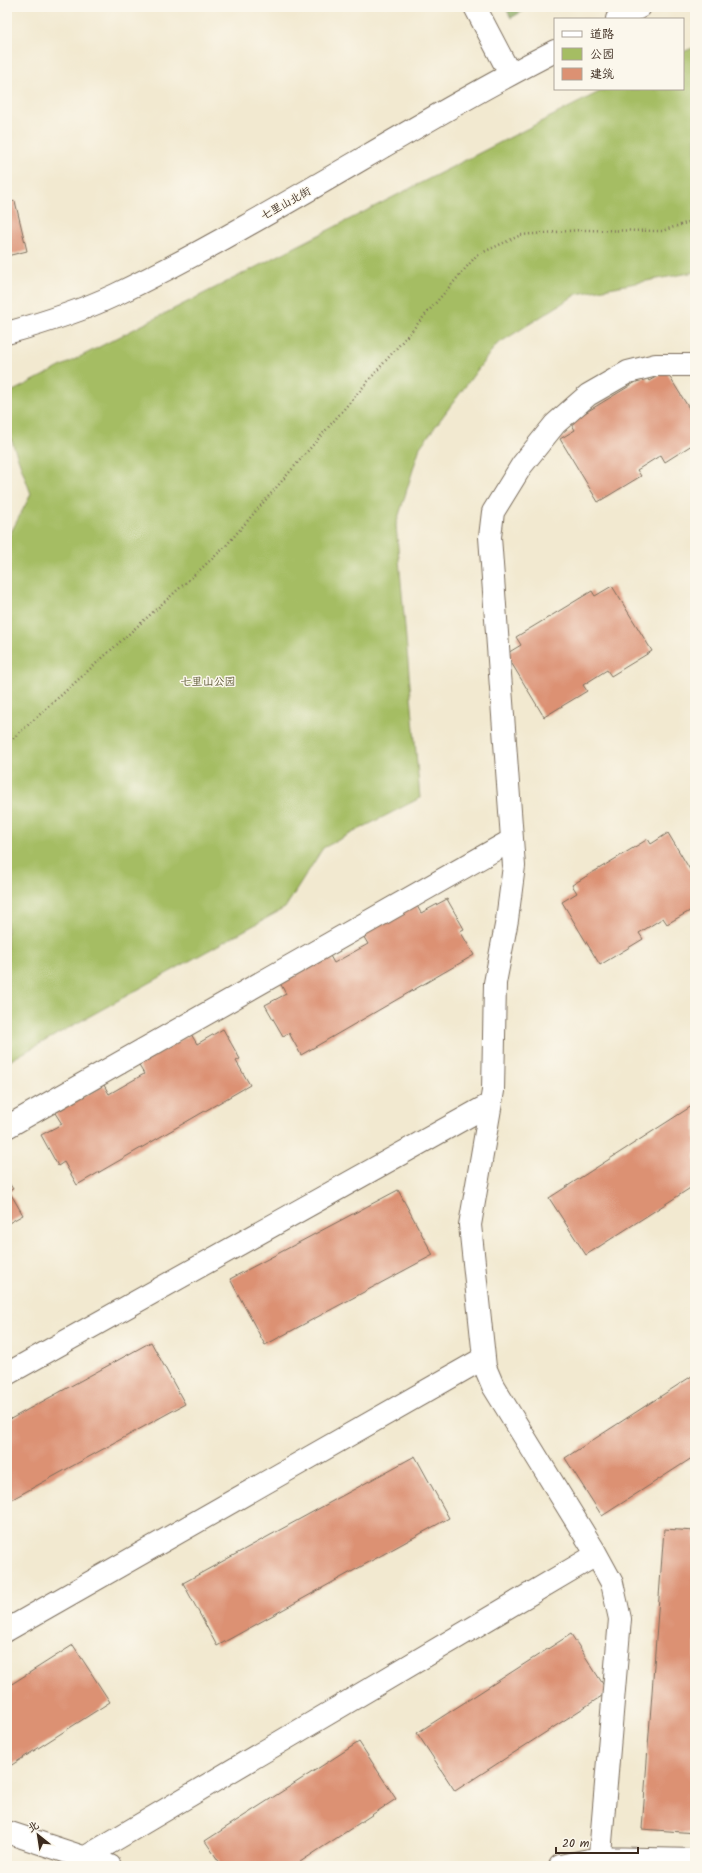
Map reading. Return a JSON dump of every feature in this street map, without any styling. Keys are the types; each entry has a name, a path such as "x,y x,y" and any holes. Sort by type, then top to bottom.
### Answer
{"street":[{"path":"475,7 510,74"},
{"path":"619,18 640,7"},
{"name":"七里山北街","path":"7,333 41,324 114,296 188,258 308,192 510,74 554,52"},
{"path":"599,1862 620,1619 612,1584 596,1555 493,1386 485,1367 470,1225 493,1091 495,983 507,920 514,866 490,560 490,537 493,512 522,465 555,424 588,395 628,372 656,365 695,365"},
{"path":"7,1127 512,840"},
{"path":"7,1374 490,1104"},
{"path":"7,1630 484,1358"},
{"path":"84,1858 596,1555"},
{"path":"7,1832 110,1866"},
{"path":"560,1866 599,1862 695,1860"}],"path":[{"path":"7,744 224,548 477,255 521,235 580,230 662,231 695,220"}],"green space":[{"path":"505,7 530,7 511,18"},
{"name":"七里山公园","path":"695,47 695,272 577,294 496,345 420,447 396,525 420,798 323,848 285,908 7,1062 7,540 31,494 7,428 7,394 603,90 684,90 684,52"}],"building":[{"path":"15,201 27,251 7,256 7,203"},
{"path":"666,371 695,418 695,443 665,462 661,455 637,470 641,476 598,502 560,439 575,430 570,422 646,376 649,381"},
{"path":"612,586 652,651 611,676 607,670 583,685 587,691 544,717 506,654 521,645 516,637 592,591 595,596"},
{"path":"668,833 695,878 695,908 667,924 663,918 639,933 643,939 600,965 562,902 577,893 572,885 648,839 651,844"},
{"path":"447,899 464,929 460,931 474,955 301,1055 289,1033 283,1036 265,1005 286,994 280,983 329,954 334,963 368,944 362,934 416,904 421,913"},
{"path":"223,1029 240,1059 236,1061 250,1085 77,1185 64,1162 58,1166 41,1135 62,1124 55,1113 104,1085 109,1094 144,1074 138,1064 191,1034 197,1044"},
{"path":"695,1104 695,1185 586,1255 549,1198"},
{"path":"7,1180 13,1189 9,1191 23,1215 7,1224"},
{"path":"398,1190 433,1255 265,1345 230,1279"},
{"path":"151,1342 185,1404 7,1502 7,1421"},
{"path":"695,1374 695,1456 602,1516 565,1458"},
{"path":"415,1456 449,1518 217,1646 183,1583"},
{"path":"664,1529 695,1531 695,1833 642,1829"},
{"path":"571,1634 608,1692 455,1791 417,1733"},
{"path":"73,1645 110,1702 7,1768 7,1687"},
{"path":"359,1742 396,1799 294,1866 222,1866 205,1841"}]}
